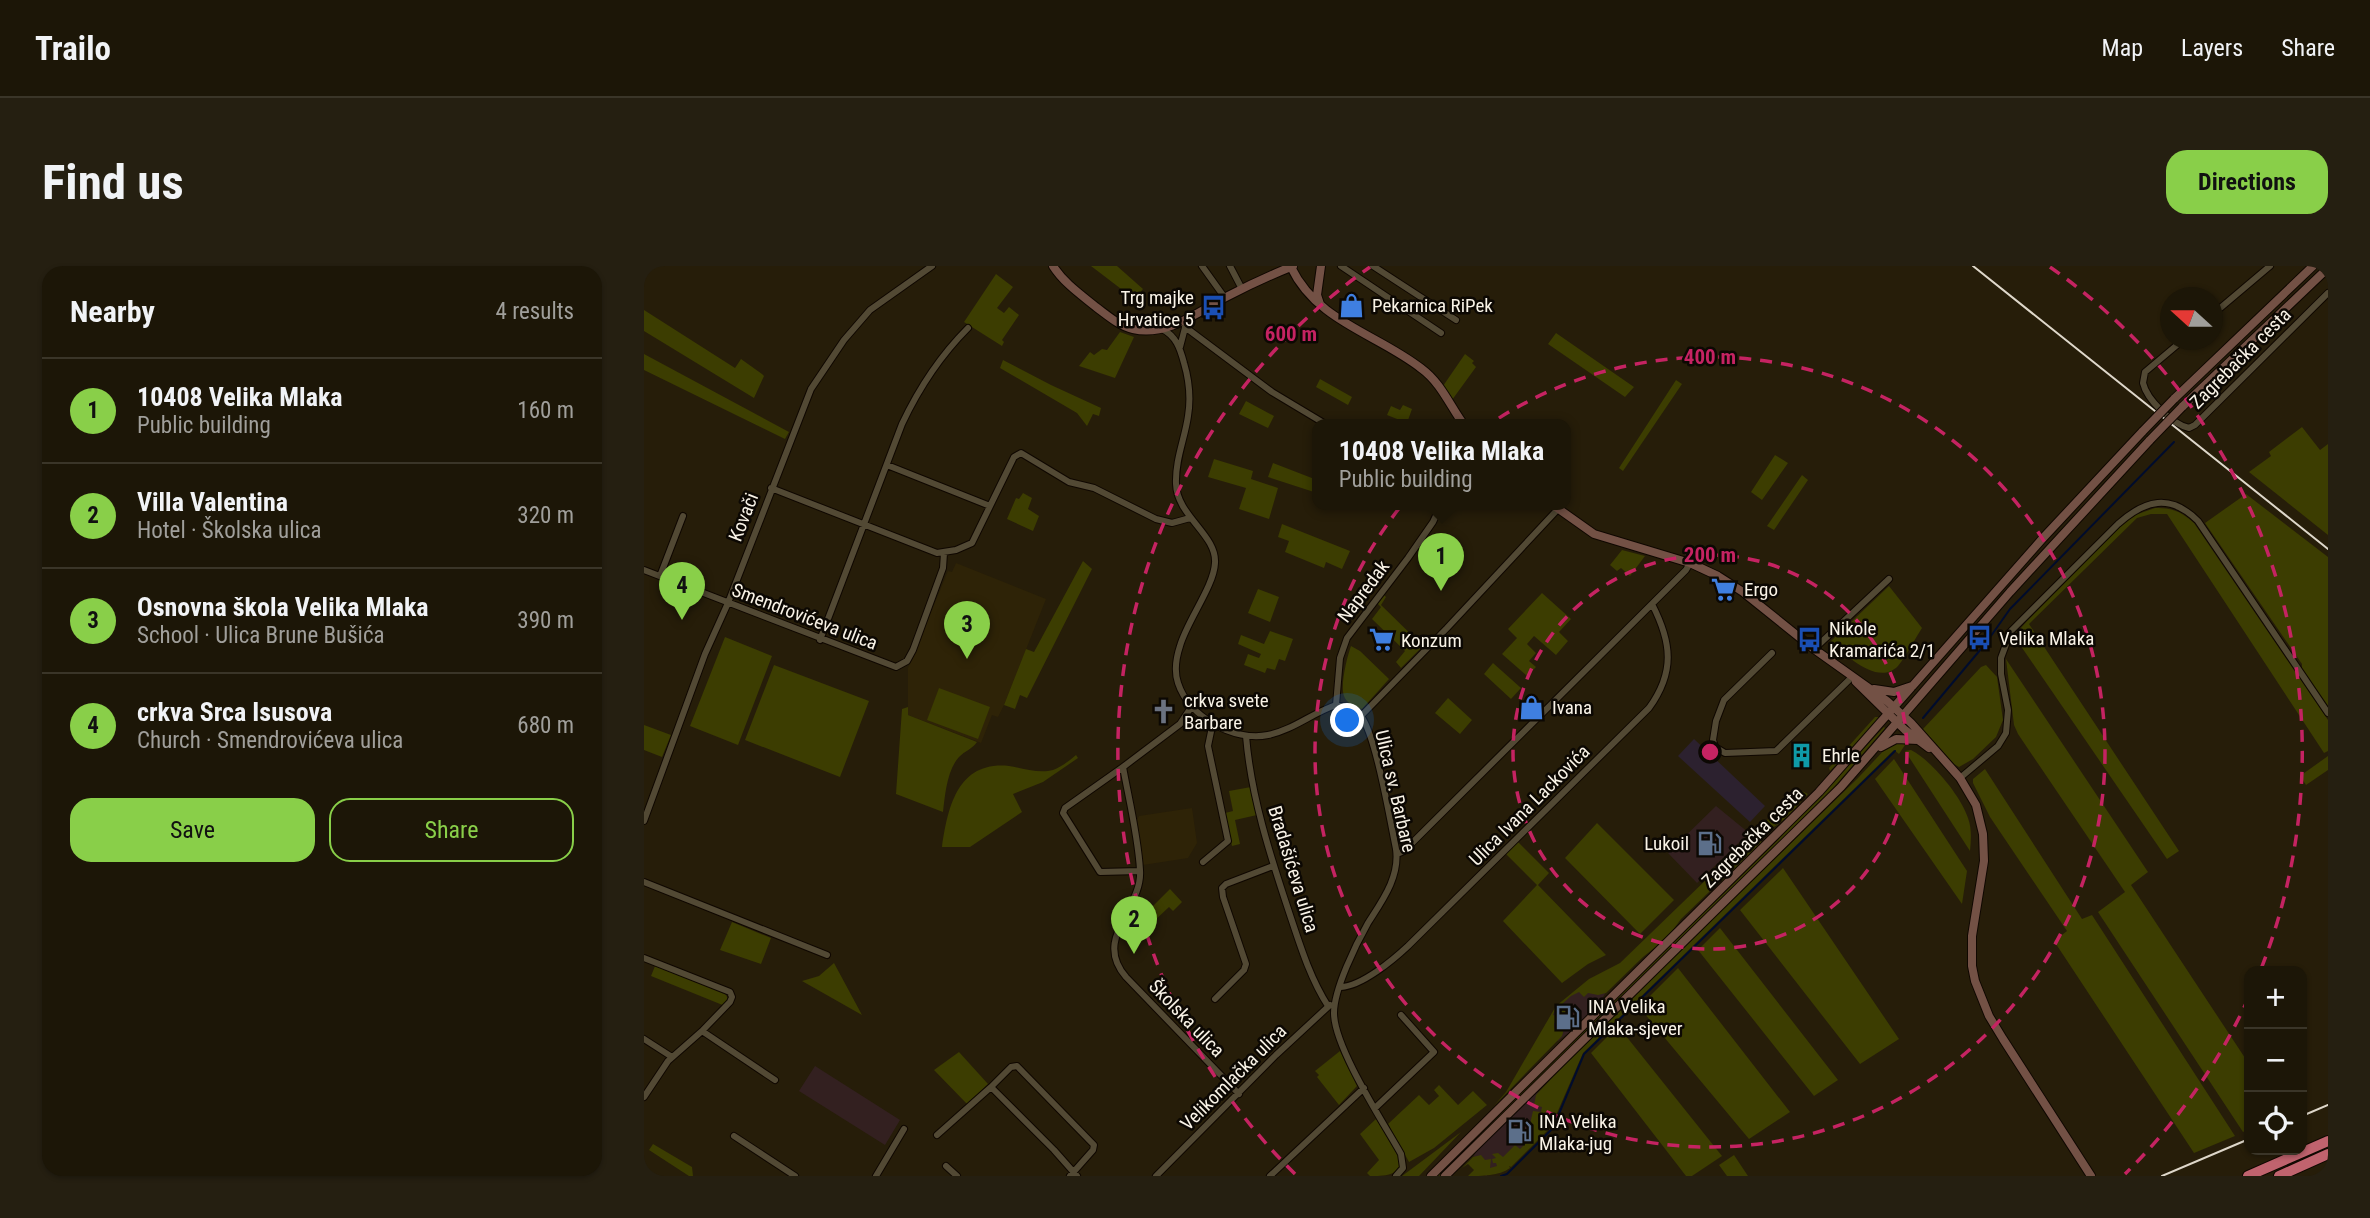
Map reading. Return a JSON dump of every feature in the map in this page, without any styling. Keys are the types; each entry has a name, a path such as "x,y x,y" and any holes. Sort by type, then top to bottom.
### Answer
{"highway":[{"path":"2248,1176 2328,1141"},
{"path":"2279,1176 2328,1154"}],"main road":[{"path":"1053,266 1068,285 1108,316 1126,327 1142,330 1161,328 1191,317 1292,266 1302,286 1320,304 1422,369 1441,390 1459,419"},
{"path":"1320,304 1317,295 1321,266"},
{"name":"Zagrebačka cesta","path":"1431,1176 1775,837 1892,711 2043,538 2143,431 2313,266"},
{"name":"Zagrebačka cesta","path":"1445,1176 1780,849 1875,750 2045,553 2150,440 2328,268"},
{"path":"1560,510 1601,537 1690,563 1743,592 1892,711 1960,778 1976,805 1983,834 1984,861 1972,936 1975,981 1996,1027 2091,1176"},
{"path":"1852,677 1869,687 1892,711"},
{"path":"1869,687 1894,692 1915,684"},
{"path":"1901,719 1918,740 1932,749"},
{"path":"1875,750 1896,739 1918,740"}],"street":[{"name":"Kovači","path":"644,821 705,654 728,603 806,399 829,360 870,310 932,266"},
{"path":"1202,266 1225,298"},
{"path":"1230,266 1242,289"},
{"path":"1341,266 1441,333"},
{"path":"1373,266 1456,320"},
{"path":"2223,306 2270,266"},
{"name":"Zagrebačka cesta","path":"2171,350 2146,372 2143,383 2154,402 2176,423 2189,428 2328,293"},
{"path":"1180,349 1185,327 1191,317"},
{"path":"1185,327 1272,392 1317,419"},
{"path":"820,640 902,424 934,366 968,328"},
{"path":"1161,328 1174,337 1180,349 1187,372 1190,401 1178,459 1176,488 1180,503 1212,550 1215,565 1211,579 1184,633 1176,660 1177,682 1192,706 1228,731 1246,736 1274,734 1336,705"},
{"path":"771,488 920,549 944,553 972,543 1017,454 1024,454 1069,482 1094,488 1156,519 1172,523 1190,519"},
{"path":"887,464 990,506"},
{"path":"1960,778 1998,746 2006,733 2008,710 2001,674 2001,658 2011,631 2123,519 2150,503 2172,504 2198,521 2328,713"},
{"name":"Napredak","path":"1336,705 1340,658 1347,638 1414,549 1438,510"},
{"path":"1361,716 1447,628 1552,510"},
{"path":"660,576 683,516"},
{"name":"Smendrovićeva ulica","path":"644,570 892,667 907,661 913,650 943,568 944,553"},
{"path":"1397,854 1404,851 1690,563"},
{"path":"1814,649 1889,579"},
{"name":"Ulica Ivana Lackovića","path":"1341,987 1377,971 1408,946 1649,708 1663,687 1668,660 1664,632 1652,604"},
{"path":"1772,653 1720,707 1713,740 1720,751 1776,751 1852,677"},
{"name":"Ulica sv. Barbare","path":"1336,705 1349,708 1361,716 1373,749 1397,854 1391,883 1359,939 1332,1005 1339,1038 1401,1154 1404,1168 1396,1176"},
{"path":"1140,871 1100,872 1063,813 1065,808 1180,724 1192,706"},
{"path":"1203,862 1228,841 1208,746 1213,722"},
{"name":"Bradašićeva ulica","path":"1246,736 1255,792 1273,866 1318,989 1332,1005"},
{"name":"Školska ulica","path":"1123,767 1140,871 1137,887 1115,936 1115,957 1119,967 1239,1094"},
{"path":"1215,999 1244,970 1246,964 1222,888 1273,866"},
{"path":"644,882 827,955"},
{"path":"644,958 730,992 732,997 702,1031 672,1057 644,1097"},
{"name":"Velikomlačka ulica","path":"1156,1176 1332,1005"},
{"path":"1375,1108 1434,1052 1401,1015"},
{"path":"702,1031 775,1080"},
{"path":"644,1039 672,1057"},
{"path":"937,1135 1011,1067 1017,1066 1094,1145 1073,1175 991,1087"},
{"path":"1270,1176 1364,1088"},
{"path":"876,1176 904,1129"},
{"path":"734,1136 795,1176"},
{"path":"946,1166 957,1176"}],"shaded area":[{"path":"1091,266 1117,266 1143,289 1139,294 1135,291 1129,295"},
{"path":"996,274 1013,287 997,308 1004,313 1009,307 1019,315 1002,340 1002,346 964,322"},
{"path":"644,310 735,368 741,359 762,374 764,376 754,398 644,331"},
{"path":"1120,332 1134,337 1115,378 1079,366 1090,352 1094,355 1102,349 1107,350"},
{"path":"1556,333 1634,387 1625,397 1548,344"},
{"path":"644,354 789,432 785,439 644,370"},
{"path":"1465,354 1474,361 1472,363 1476,367 1452,400 1443,386"},
{"path":"1003,360 1101,408 1099,416 1093,414 1087,426 1077,413 1000,368"},
{"path":"1320,379 1352,397 1348,405 1316,387"},
{"path":"1676,380 1682,384 1623,471 1619,468"},
{"path":"1246,401 1274,416 1268,428 1239,414"},
{"path":"1403,405 1412,409 1408,419 1387,415 1391,406 1400,410"},
{"path":"2302,427 2320,450 2328,444 2328,535 2249,472 2271,456 2269,452"},
{"path":"1775,455 1788,463 1762,500 1751,492"},
{"path":"1214,459 1253,471 1251,479 1278,488 1269,519 1239,509 1246,488 1208,477"},
{"path":"1273,463 1312,478 1312,491 1268,477"},
{"path":"1802,475 1808,480 1774,530 1767,526"},
{"path":"1023,493 1032,498 1028,509 1039,516 1033,531 1007,519 1016,498 1019,499"},
{"path":"2246,494 2328,557 2328,708 2302,669 2302,664 2205,523"},
{"path":"2155,508 2176,511 2194,523 2328,720 2328,751 2324,753 2167,514 2151,514 2137,518 2029,624 2179,851 2167,859 2014,636 2124,523 2135,515"},
{"path":"1282,524 1350,551 1342,569 1326,562 1324,568 1285,552 1289,541 1278,537"},
{"path":"1622,550 1645,556 1630,576 1621,568 1617,571 1610,565"},
{"path":"1083,561 1092,569 1027,698 1020,695 1015,709 1004,705 1026,649 1034,652"},
{"path":"956,563 1046,599 1004,705 998,717 992,715 981,743 908,715 908,668 948,571 952,572"},
{"path":"1889,586 1922,628 1898,666 1881,673 1862,666 1830,642"},
{"path":"1258,589 1279,597 1270,622 1248,613"},
{"path":"1542,593 1571,619 1559,632 1568,641 1556,655 1534,636 1527,644 1536,653 1529,661 1536,667 1527,676 1502,654 1517,638 1508,629"},
{"path":"1383,594 1386,597 1381,605 1423,646 1401,668 1396,662 1405,651 1372,619 1381,607 1376,602"},
{"path":"1270,631 1293,639 1285,661 1279,659 1275,670 1267,668 1265,673 1244,665 1248,654 1259,658 1261,654 1238,644 1241,635 1264,644"},
{"path":"725,637 772,656 738,745 690,726"},
{"path":"1351,646 1360,651 1389,679 1362,709 1347,701 1343,691 1344,671"},
{"path":"2006,659 2148,872 2131,885 2244,1056 2244,1132 2098,912 2125,892 2014,725"},
{"path":"1493,663 1521,688 1511,699 1484,674"},
{"path":"774,665 869,701 840,777 745,740"},
{"path":"1986,665 1997,677 2003,720 1996,737 1973,759 1959,767 1923,729 1981,667"},
{"path":"939,688 990,707 978,739 927,720"},
{"path":"1448,698 1472,720 1460,734 1435,713"},
{"path":"908,707 908,715 977,742 955,762 947,783 943,812 896,794 902,709"},
{"path":"1875,717 1879,717 1875,725 1830,771 1829,768"},
{"path":"644,725 671,735 662,757 644,750"},
{"path":"1884,727 1829,793 1436,1176 1780,838"},
{"path":"1694,739 1765,806 1750,822 1678,756"},
{"path":"1900,741 1905,745 1899,754 1894,750 1583,1053 1551,1127 1506,1171 1468,1176 1474,1170 1468,1164 1462,1168 1473,1157 1481,1155 1485,1160 1491,1159 1490,1168 1497,1166 1493,1163 1492,1159 1496,1158 1492,1154 1498,1153 1503,1157 1515,1145 1520,1149 1530,1139 1525,1133 1533,1111 1541,1112 1542,1107 1534,1105 1536,1095 1579,1049 1887,747"},
{"path":"1911,750 1936,770 1959,800 1969,822 1970,851 1905,751"},
{"path":"1076,755 1078,758 1043,782 1013,794 1022,812 970,847 942,847 952,802 967,779 978,771 992,766 1009,766 1048,771 1068,762"},
{"path":"2328,756 2328,770 2306,785 2300,776"},
{"path":"1894,759 1967,871 1962,904 1875,779"},
{"path":"1985,769 2082,919 2092,915 2235,1136 2194,1153 2054,941 2067,931 1990,817 1973,783 1973,779"},
{"path":"1251,787 1257,815 1235,820 1240,844 1232,846 1225,813 1233,811 1229,791"},
{"path":"1802,791 1808,794 1785,818 1772,828 1757,830 1788,800"},
{"name":"Lukoil","path":"1716,806 1749,833 1697,883 1668,853"},
{"path":"1192,808 1197,843 1188,858 1143,865 1137,820 1139,816"},
{"path":"1597,823 1674,900 1640,934 1565,858"},
{"path":"1746,840 1765,842 1722,883 1716,870"},
{"path":"1518,842 1549,873 1538,885 1606,955 1562,983 1503,921 1537,885 1506,854"},
{"path":"1783,868 1899,1039 1860,1064 1740,910"},
{"path":"1711,875 1713,882 1709,892 1681,919 1667,938 1606,993 1588,993 1584,997 1579,992 1560,1006 1567,1013 1563,1016 1555,1010 1553,1015 1563,1017 1562,1023 1554,1023 1554,1028 1564,1029 1562,1036 1493,1107 1506,1092 1556,1006 1589,979 1620,963"},
{"path":"1170,889 1182,902 1173,911 1169,907 1152,923 1144,915"},
{"path":"732,922 771,938 761,964 720,950"},
{"path":"1720,928 1838,1080 1814,1096 1698,950"},
{"path":"834,963 862,1015 802,981 819,976"},
{"path":"655,966 724,992 729,1000 725,1006 651,976"},
{"path":"1678,968 1790,1112 1749,1139 1639,1007"},
{"name":"INA Velika Mlaka-sjever","path":"1589,980 1606,992 1599,1004 1558,1041 1543,1029 1557,1006"},
{"path":"1618,1026 1722,1156 1692,1176 1686,1176 1591,1053"},
{"path":"1340,1051 1357,1086 1339,1105 1315,1071"},
{"path":"959,1052 988,1084 967,1104 934,1070"},
{"path":"815,1066 900,1120 885,1145 799,1091"},
{"path":"1439,1085 1458,1105 1473,1091 1487,1105 1434,1148 1409,1162 1388,1124 1419,1095 1429,1105 1439,1096 1434,1090"},
{"name":"INA Velika Mlaka-jug","path":"1541,1090 1546,1128 1542,1135 1486,1176 1472,1159 1479,1147 1523,1103"},
{"path":"1376,1119 1401,1160 1395,1172 1370,1176 1367,1173 1379,1160 1360,1134"},
{"path":"1461,1132 1419,1176 1402,1176"},
{"path":"653,1144 692,1167 693,1176 649,1150"},
{"path":"1734,1155 1748,1176 1727,1176 1719,1165"}],"waterway":[{"path":"1923,718 1986,643 2010,609 2174,442"},
{"path":"1501,1176 1507,1174 1553,1128 1584,1054 1895,751"}],"railway":[{"path":"1973,266 2328,549"},
{"path":"2307,1114 2328,1105"},
{"path":"2162,1176 2244,1141"}],"place":[{"name":"Pekarnica RiPek","path":"1352,305"},
{"name":"Trg majke Hrvatice 5","path":"1214,308"},
{"name":"Ergo","path":"1724,589"},
{"name":"10408 Velika Mlaka","path":"1441,591"},
{"name":"crkva Srca Isusova","path":"682,620"},
{"name":"Velika Mlaka","path":"1979,638"},
{"name":"Nikole Kramarića 2/1","path":"1809,639"},
{"name":"Konzum","path":"1381,640"},
{"name":"Osnovna škola Velika Mlaka","path":"967,659"},
{"name":"Ivana","path":"1532,707"},
{"name":"crkva svete Barbare","path":"1164,711"},
{"name":"Ehrle","path":"1802,755"},
{"name":"Lukoil","path":"1709,843"},
{"name":"Villa Valentina","path":"1134,954"},
{"name":"INA Velika Mlaka-sjever","path":"1568,1017"},
{"name":"INA Velika Mlaka-jug","path":"1519,1132"}]}
